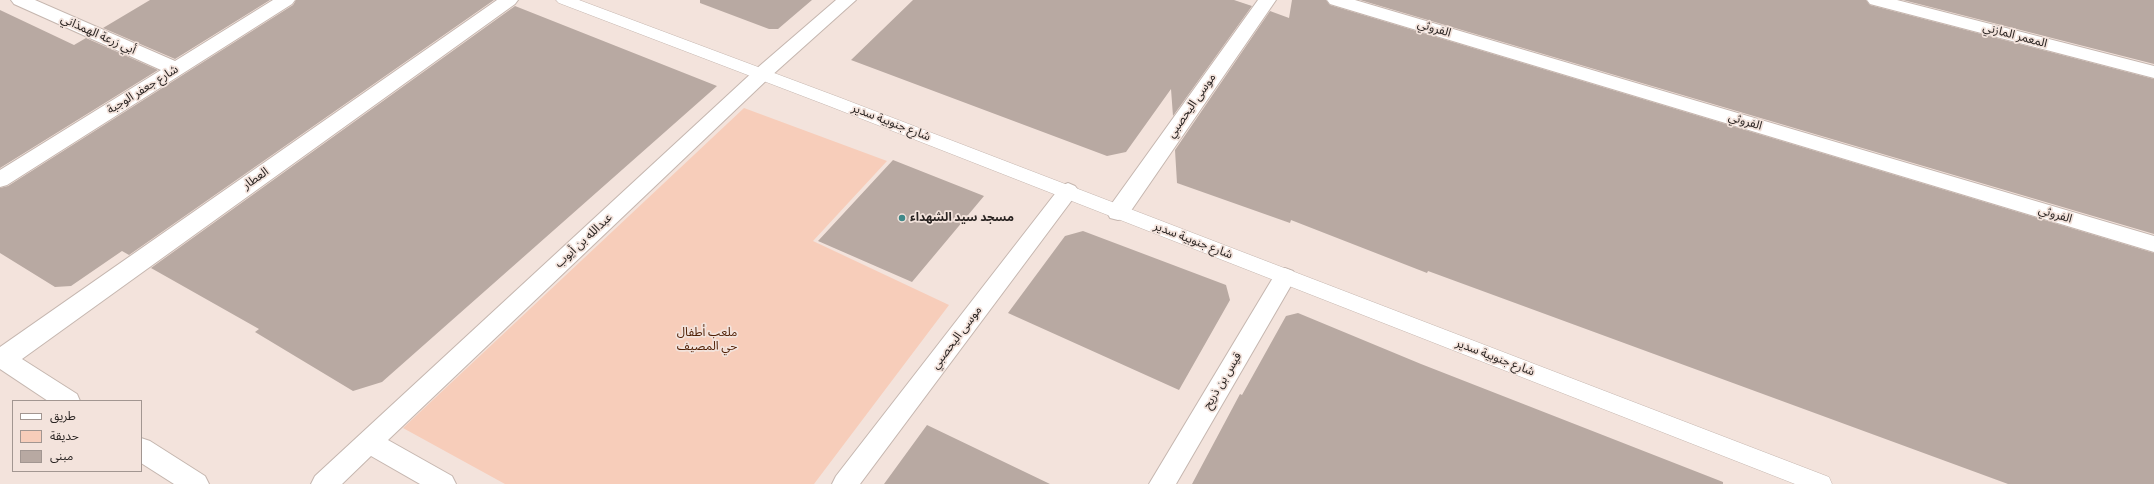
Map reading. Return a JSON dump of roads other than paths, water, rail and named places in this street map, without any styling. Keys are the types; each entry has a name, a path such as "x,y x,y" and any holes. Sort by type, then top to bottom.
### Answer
{"street":[{"name":"أبي زرعة الهمذاني","path":"20,0 175,69"},
{"name":"شارع جعفر الوجبة","path":"0,180 286,0"},
{"name":"العطار","path":"1,358 509,0"},
{"name":"عبدالله بن أيوب","path":"324,484 763,73 847,0"},
{"name":"موسى اليحصبي","path":"1118,212 1267,0"},
{"name":"الفروثي","path":"1336,0 2154,244"},
{"name":"المعمر المازني","path":"1876,0 2154,72"},
{"name":"موسى اليحصبي","path":"845,484 1068,191"},
{"name":"قيس بن ذريح","path":"1162,484 1284,277"},
{"path":"1,358 66,400"},
{"path":"370,442 443,484"},
{"path":"142,449 196,484"}],"lane":[{"name":"شارع جنوبية سدير","path":"564,0 763,73 1068,191 1284,277 1821,484"}],"place":[{"name":"مسجد سيد الشهداء","path":"902,218"}],"park label":[{"name":"ملعب أطفال حي المصيف","path":"707,340"}]}
